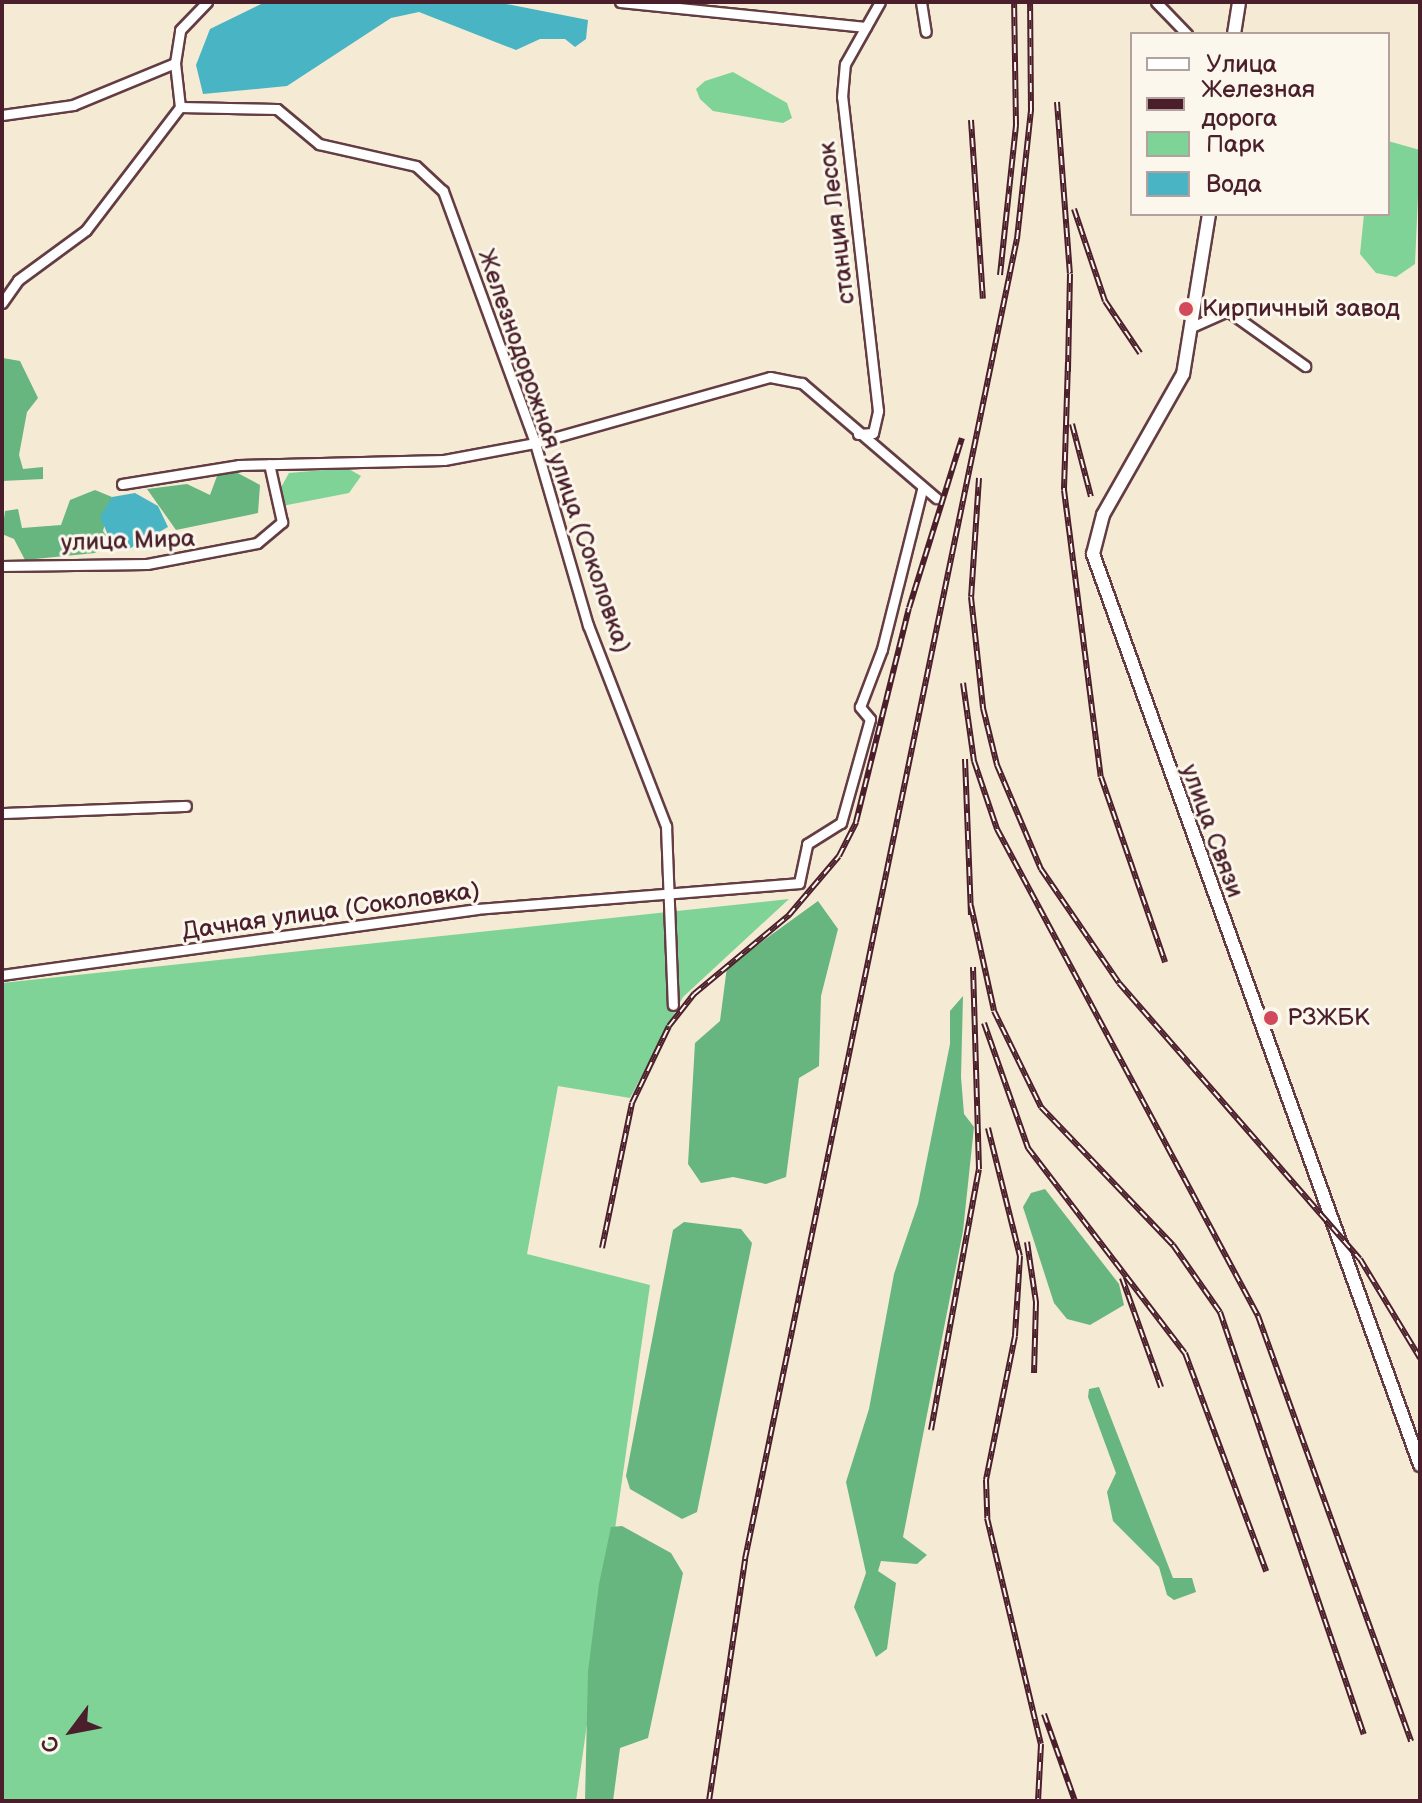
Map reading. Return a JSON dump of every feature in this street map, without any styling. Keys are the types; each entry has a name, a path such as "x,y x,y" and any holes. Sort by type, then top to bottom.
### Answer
{"street":[{"path":"2,303 18,280 86,230 180,107 175,63 180,30 207,2"},
{"path":"620,2 866,27"},
{"name":"станция Лесок","path":"858,434 873,433 878,411 842,97 845,64 880,2"},
{"path":"921,2 926,32"},
{"path":"1156,2 1185,32"},
{"path":"1234,32 1239,2"},
{"path":"2,115 73,105 175,63"},
{"name":"Железнодорожная улица (Соколовка)","path":"180,107 277,109 319,144 416,166 434,179 535,443 588,625 666,826 672,865 666,899 673,1005"},
{"name":"улица Связи","path":"1209,216 1194,326 1183,374 1103,515 1093,554 1420,1465"},
{"path":"1194,326 1228,311 1305,366"},
{"path":"122,484 269,464 444,460 535,443 770,377 802,383 922,490 936,498"},
{"name":"улица Мира","path":"2,566 147,564 257,543 282,522 269,464"},
{"name":"Дачная улица (Соколовка)","path":"2,975 476,909 666,899 799,883 807,844 841,823 870,719 860,707 882,649 922,490"},
{"path":"2,813 186,806"}],"green space":[{"path":"733,72 787,103 792,118 783,123 713,111 700,99 696,89 705,81"},
{"path":"1390,142 1420,150 1415,264 1396,277 1376,273 1360,254 1364,216 1390,216"},
{"path":"3,358 20,361 38,398 27,412 19,455 23,469 43,467 43,479 2,481"},
{"path":"347,468 361,476 349,493 282,506 279,491 289,473"},
{"path":"232,470 260,485 258,513 176,530 147,489 187,484 210,495 217,476"},
{"path":"95,490 112,497 103,531 112,544 95,553 25,560 14,539 2,534 5,511 18,509 22,528 61,525 70,500"},
{"path":"789,899 683,997 630,1098 558,1086 527,1254 650,1285 576,1801 2,1801 2,983"},
{"path":"818,901 838,929 821,996 819,1066 799,1078 786,1177 766,1184 733,1177 701,1183 688,1164 695,1043 720,1021 727,967"},
{"path":"963,996 961,1077 964,1114 974,1127 963,1231 903,1537 927,1555 917,1564 881,1561 878,1571 896,1583 887,1649 876,1657 854,1607 866,1573 846,1482 869,1409 894,1274 918,1204 950,1044 950,1011"},
{"path":"1045,1189 1119,1284 1124,1305 1090,1325 1067,1319 1054,1303 1023,1207 1031,1193"},
{"path":"684,1222 741,1229 752,1243 697,1512 682,1519 630,1489 626,1476 673,1230"},
{"path":"1099,1387 1173,1578 1192,1578 1196,1592 1174,1600 1167,1595 1159,1567 1113,1521 1107,1492 1116,1473 1088,1397 1089,1389"},
{"path":"622,1526 671,1553 683,1573 648,1738 620,1748 613,1801 585,1801 588,1672 599,1584 611,1527"}],"water":[{"path":"265,2 496,2 588,20 586,39 575,47 565,39 540,39 516,50 419,12 391,18 287,86 203,94 196,65 210,29"},
{"path":"135,493 158,506 168,527 127,550 112,544 100,517 112,497"}],"railway":[{"path":"1000,275 1016,125 1014,2"},
{"path":"709,1801 745,1559 1017,239 1031,110 1030,2"},
{"path":"1057,102 1070,274 1068,372"},
{"path":"971,120 983,299"},
{"path":"1074,209 1105,301 1140,353"},
{"path":"1068,362 1064,490 1101,777 1165,962"},
{"path":"1072,424 1091,497"},
{"path":"602,1248 632,1103 669,1026 694,994 789,915 839,856 856,822 909,608 962,438"},
{"path":"979,478 971,597 983,708 997,765 1041,869 1119,983 1360,1259 1420,1358"},
{"path":"963,683 974,761 997,829 1258,1316 1411,1741"},
{"path":"965,759 971,915"},
{"path":"971,906 994,1011 1041,1107 1173,1245 1220,1312 1364,1734"},
{"path":"931,1430 979,1169 973,967"},
{"path":"984,1023 1028,1148 1185,1353 1266,1571"},
{"path":"988,1128 1020,1256 1015,1336 986,1480 987,1518 1041,1744 1038,1801"},
{"path":"1027,1242 1036,1302 1034,1373"},
{"path":"1122,1278 1161,1387"},
{"path":"1044,1714 1075,1801"}],"place":[{"name":"Кирпичный завод","path":"1186,309"},
{"name":"РЗЖБК","path":"1271,1018"}]}
